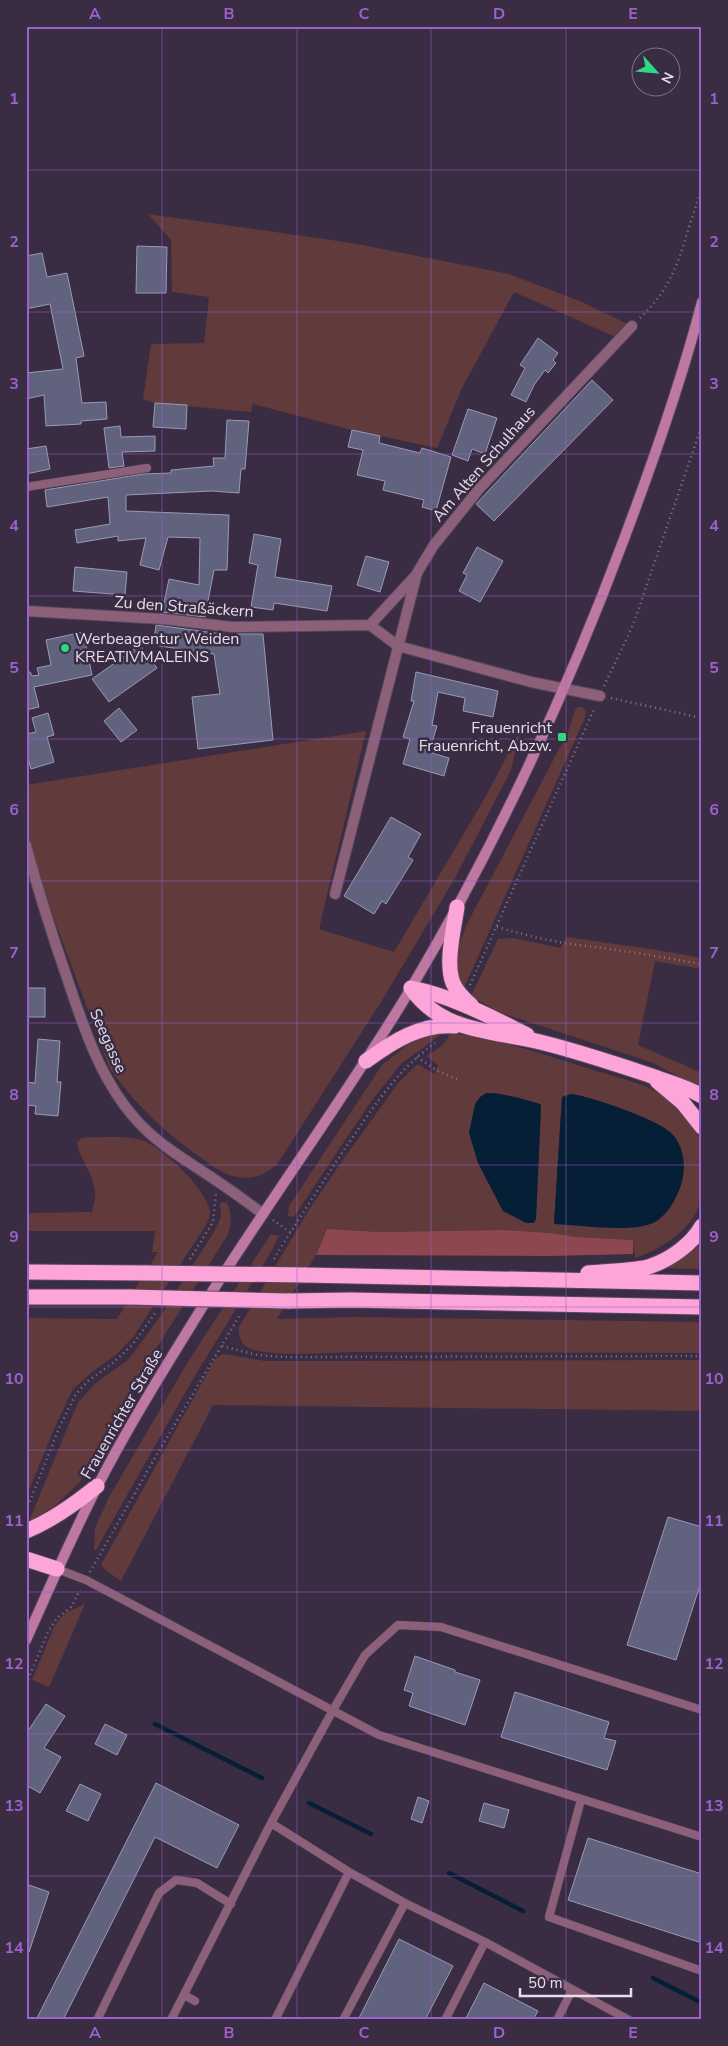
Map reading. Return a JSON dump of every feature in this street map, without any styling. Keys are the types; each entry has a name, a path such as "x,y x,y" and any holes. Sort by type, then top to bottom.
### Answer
{"highway":[{"path":"457,907 451,975 459,994 474,1008"},
{"path":"410,988 474,1008 538,1041"},
{"path":"410,988 420,1002 442,1018 469,1027 538,1041 600,1058 682,1086 702,1096"},
{"path":"366,1061 397,1040 429,1027 445,1025 469,1027"},
{"path":"652,1077 683,1103 702,1127"},
{"path":"524,1279 650,1266 683,1249 702,1226"},
{"path":"26,1272 304,1275 702,1284"},
{"path":"26,1297 130,1297 288,1301 350,1300 702,1307"},
{"path":"26,1531 50,1520 97,1486"},
{"path":"26,1559 56,1569"}],"main road":[{"name":"Frauenrichter Straße","path":"26,1640 56,1569 97,1486 204,1304 366,1061 457,907 515,798 565,689 606,587 654,457 702,302"}],"street":[{"name":"Am Alten Schulhaus","path":"335,894 417,573 434,545 478,489 632,326"},
{"path":"417,573 370,624 398,646 531,682 600,696"},
{"name":"Zu den Straßäckern","path":"27,610 163,619 232,627 370,624"},
{"name":"Seegasse","path":"26,845 38,891 84,1030 107,1080 143,1127 173,1152 264,1214"}],"lane":[{"path":"26,487 147,468"},
{"path":"56,1569 86,1580 379,1735 702,1838"},
{"path":"171,2020 271,1823 333,1710 366,1655 398,1625 440,1627 702,1710"},
{"path":"582,1800 549,1917 702,1971"},
{"path":"271,1823 350,1872 405,1903 485,1942 630,2020"},
{"path":"275,2020 350,1872"},
{"path":"97,2020 159,1894 176,1880 196,1883 231,1904"},
{"path":"343,2020 405,1903"},
{"path":"445,2020 485,1942"},
{"path":"557,2020 572,1990"},
{"path":"184,1995 195,2001"}],"path":[{"path":"632,326 655,303 675,272 702,185"},
{"path":"702,426 633,624 600,696 702,718"},
{"path":"497,927 534,937 702,964"},
{"path":"417,1057 436,1070 458,1080"},
{"path":"188,1262 213,1222 215,1195 223,1185"},
{"path":"264,1214 290,1232 270,1265"},
{"path":"98,1558 246,1305"},
{"path":"26,1511 59,1428 76,1394 88,1381 132,1346 157,1310"},
{"path":"222,1346 257,1355 285,1357 702,1356"},
{"path":"26,1684 48,1632 57,1618 71,1607"}],"shaded area":[{"path":"148,214 352,243 509,274 582,302 632,326 620,339 514,292 462,388 437,448 352,430 253,404 251,412 155,403 143,399 151,344 204,343 209,297 172,292 171,240"},
{"path":"581,706 586,711 584,720 464,988 457,972 457,956 467,924 568,732 576,708"},
{"path":"366,731 319,929 394,952 486,796 520,731 511,770 455,878 381,1002 278,1163 264,1173 254,1177 231,1176 211,1165 160,1125 138,1104 109,1067 26,843 26,785"},
{"path":"566,937 702,958 702,969 655,961 638,1045 702,1073 702,1089 653,1063 499,1012 471,996 498,939 512,938 561,948"},
{"path":"440,1033 439,1036 401,1064 372,1100 295,1215 293,1217 288,1216 289,1206 382,1065 410,1043 427,1035"},
{"path":"450,1033 486,1039 521,1048 630,1081 650,1088 668,1098 679,1107 694,1126 702,1148 702,1189 696,1213 680,1233 658,1248 635,1258 633,1240 502,1230 380,1232 327,1229 316,1255 277,1319 355,1317 702,1322 702,1353 355,1352 297,1354 265,1352 244,1345 241,1341 239,1327 310,1208 399,1082 418,1064 434,1074 438,1065 427,1056","holes":["494,1093 540,1104 541,1106 536,1219 503,1211 478,1163","566,1095 577,1225 554,1224 562,1098"]},
{"path":"81,1138 131,1138 152,1145 173,1161 194,1183 203,1194 210,1215 206,1225 134,1336 117,1354 73,1389 54,1429 26,1498 26,1318 117,1319 158,1252 152,1252 155,1231 26,1231 26,1213 92,1212 95,1197 94,1185 77,1143"},
{"path":"223,1202 227,1203 231,1215 227,1236 137,1379 80,1482 55,1506 29,1521 78,1402 98,1381 127,1361 159,1318 214,1232 221,1217 220,1204"},
{"path":"327,1229 380,1232 502,1230 552,1233 576,1237 633,1240 633,1254 550,1256 316,1255"},
{"path":"271,1234 279,1236 272,1250 193,1379 96,1550 94,1550 95,1528 109,1497 189,1360"},
{"path":"702,1237 702,1269 657,1268"},
{"path":"223,1354 265,1361 702,1360 702,1411 213,1405 121,1581 101,1565 215,1359"},
{"path":"85,1604 49,1687 32,1680 55,1625 65,1613"}],"water":[{"path":"486,1093 513,1097 540,1104 541,1106 536,1219 534,1223 526,1223 503,1211 478,1163 469,1133 475,1104"},
{"path":"571,1094 593,1099 638,1115 663,1127 675,1137 682,1151 684,1173 673,1203 658,1220 632,1228 554,1224 562,1097"}],"building":[{"path":"137,246 167,247 166,293 136,293"},
{"path":"42,253 47,277 67,273 84,356 76,358 82,403 106,402 107,419 81,421 81,424 46,426 44,395 26,399 26,373 63,369 50,304 26,309 26,256"},
{"path":"538,338 558,353 553,360 556,363 548,373 545,370 534,385 526,402 511,395 525,368 520,365"},
{"path":"592,380 613,400 494,521 476,504"},
{"path":"155,403 187,405 186,429 153,427"},
{"path":"468,409 497,418 485,454 472,449 468,461 452,455"},
{"path":"227,420 249,421 245,469 241,469 239,493 212,491 126,495 126,511 229,515 227,570 214,570 205,617 162,612 169,579 199,585 200,538 168,537 159,570 140,565 146,538 118,541 118,536 77,543 75,530 110,524 108,497 47,507 45,490 143,474 171,473 171,470 214,466 213,458 225,458"},
{"path":"120,426 121,437 155,436 155,451 122,452 124,466 109,468 104,428"},
{"path":"352,430 380,436 379,443 420,453 422,448 451,457 436,511 422,507 424,500 383,490 385,481 357,475 363,450 348,447"},
{"path":"46,446 50,469 26,474 26,449"},
{"path":"254,534 281,539 275,577 332,586 327,611 274,603 273,610 251,607 258,565 249,563"},
{"path":"477,547 503,561 480,602 459,591 467,575 463,573"},
{"path":"366,556 389,562 380,592 357,585"},
{"path":"75,567 127,572 125,595 73,591"},
{"path":"156,625 237,636 237,634 263,634 273,740 198,749 192,697 220,694 214,654 153,645"},
{"path":"83,632 92,675 34,687 39,707 26,710 26,672 30,672 32,676 39,675 37,668 51,665 46,640"},
{"path":"140,645 157,668 109,702 92,679"},
{"path":"416,672 498,691 493,717 463,711 465,698 438,692 432,725 437,726 429,752 449,758 444,776 403,764 410,739 403,737 414,701 411,701"},
{"path":"119,708 137,730 121,742 104,721"},
{"path":"48,713 54,735 47,737 54,762 31,769 26,751 26,734 36,732 32,718"},
{"path":"391,817 421,834 408,857 413,860 386,904 382,901 374,914 344,896"},
{"path":"26,988 45,988 45,1017 26,1017"},
{"path":"38,1039 60,1041 57,1082 61,1082 58,1116 35,1114 36,1106 26,1105 26,1082 35,1083"},
{"path":"668,1517 702,1527 702,1579 676,1660 627,1645"},
{"path":"415,1656 480,1680 465,1725 409,1706 413,1693 404,1690"},
{"path":"515,1692 609,1722 604,1738 616,1741 607,1770 501,1737"},
{"path":"46,1704 65,1716 44,1748 61,1757 40,1793 26,1785 26,1734"},
{"path":"105,1724 127,1735 117,1755 95,1744"},
{"path":"156,1783 239,1825 217,1868 155,1837 63,2020 36,2020"},
{"path":"80,1784 101,1794 88,1821 66,1811"},
{"path":"418,1797 429,1801 422,1823 411,1819"},
{"path":"484,1803 509,1810 504,1828 479,1821"},
{"path":"588,1838 702,1874 702,1943 568,1900"},
{"path":"26,1884 49,1892 29,1952 26,1952"},
{"path":"399,1939 453,1966 425,2020 358,2020"},
{"path":"484,1983 538,2011 533,2020 465,2020"}],"waterway":[{"path":"155,1724 262,1778"},
{"path":"309,1803 371,1834"},
{"path":"449,1873 523,1911"},
{"path":"653,1978 702,2003"}],"place":[{"name":"Werbeagentur Weiden KREATIVMALEINS","path":"65,648"},
{"name":"Frauenricht Frauenricht, Abzw.","path":"562,737"}]}
